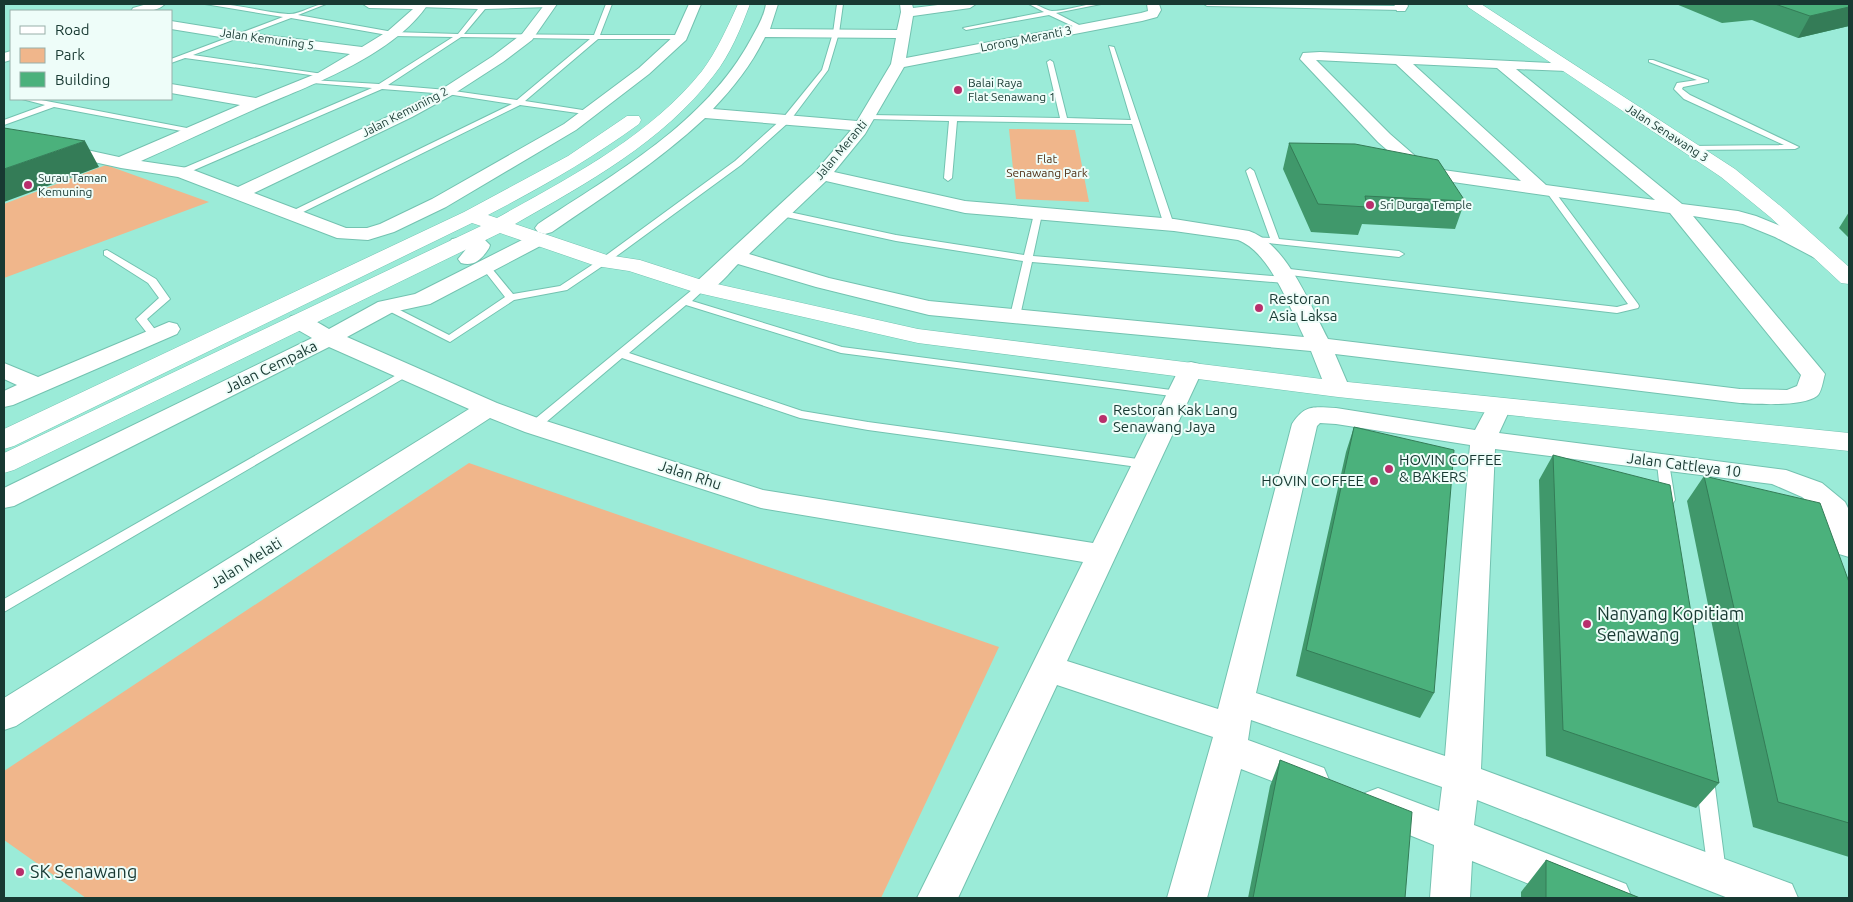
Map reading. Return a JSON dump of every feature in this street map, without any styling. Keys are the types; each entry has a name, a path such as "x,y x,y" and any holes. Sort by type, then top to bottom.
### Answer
{"street":[{"path":"140,10 159,4"},
{"path":"121,163 257,102 318,78 394,34 416,13 421,4 369,4"},
{"name":"Jalan Kemuning 2","path":"238,194 406,114 447,92 498,59 527,37 550,4"},
{"path":"4,137 121,163 182,172 290,215 344,234 368,234 387,228 445,200 570,127 644,71 681,37 695,4"},
{"path":"523,229 596,170 668,117 709,72 734,28 744,4"},
{"name":"Jalan Cempaka","path":"4,498 329,338 386,307 422,299 471,256 630,169 685,127 720,93 742,68 762,33 772,4"},
{"path":"906,8 970,4"},
{"name":"Jalan Senawang 3","path":"1474,4 1738,182 1777,213 1849,278"},
{"name":"Jalan Meranti","path":"694,294 822,175 865,121 898,64 904,34 906,8"},
{"name":"Lorong Meranti 3","path":"898,64 1081,28 1153,9"},
{"name":"Jalan Kemuning 5","path":"172,24 239,36 363,51"},
{"path":"762,33 904,34"},
{"path":"1567,68 1320,56 1308,56 1307,58 1384,138 1424,173 1738,216 1762,223 1825,256"},
{"path":"1401,61 1544,189"},
{"path":"733,256 823,283 929,308 1320,345 1740,396 1788,397 1808,391 1813,374 1674,206 1502,65"},
{"path":"664,96 677,84"},
{"path":"172,88 257,102"},
{"path":"4,440 479,212 549,174 615,134 643,112"},
{"path":"700,113 786,120 865,121"},
{"path":"822,175 965,207 1169,224 1253,239 1266,251 1283,276 1320,345 1338,389"},
{"path":"1704,210 1731,207 1740,201 1744,195 1738,182"},
{"path":"445,200 523,229 617,260 694,294 918,336 1338,389 1847,443"},
{"path":"4,464 299,321 471,256"},
{"name":"Jalan Rhu","path":"299,321 329,338 488,408 534,426 762,499 1102,555"},
{"path":"4,400 162,332"},
{"path":"937,898 1191,369"},
{"path":"4,370 36,385"},
{"path":"1450,898 1454,834 1462,778 1483,439 1499,407"},
{"name":"Jalan Melati","path":"4,716 488,408"},
{"name":"Jalan Cattleya 10","path":"1233,726 1305,424 1313,415 1336,416 1483,439 1776,476 1812,490 1835,508 1849,547"},
{"path":"1047,668 1233,726 1462,778 1778,898"},
{"path":"1233,726 1454,834 1612,898"},
{"path":"1187,898 1233,726"}],"lane":[{"path":"208,4 394,34 527,37 681,37"},
{"path":"172,60 323,4"},
{"path":"421,4 483,7 550,4"},
{"path":"290,215 517,104 596,37 609,4"},
{"path":"386,307 450,339 511,298 563,288 617,260 738,162 786,120 825,70 836,34 840,4"},
{"path":"1032,4 1081,28"},
{"path":"966,28 1098,4"},
{"path":"1207,4 1400,6"},
{"path":"182,172 380,87 459,36 483,7"},
{"path":"1111,47 1169,224"},
{"path":"172,54 380,87 447,92 517,104 589,113"},
{"path":"1650,61 1706,81 1680,85 1678,89 1687,97 1795,146 1690,148"},
{"path":"1050,62 1064,121"},
{"path":"30,100 192,131"},
{"path":"4,123 65,100"},
{"path":"865,121 953,118 1135,122"},
{"path":"948,178 953,118"},
{"path":"1250,172 1275,240"},
{"path":"780,213 896,238 1053,262 1283,276 1617,310 1634,306 1544,189"},
{"path":"1015,316 1038,214"},
{"path":"1253,239 1399,254"},
{"path":"107,253 152,281 165,299 141,319 162,332"},
{"path":"471,256 511,298"},
{"path":"534,426 694,294 841,350 1179,394"},
{"path":"620,354 800,414 868,426 1145,464"},
{"path":"4,606 407,372"},
{"path":"1663,463 1669,512"},
{"path":"1703,767 1718,875"}],"green space":[{"name":"Flat Senawang Park","path":"1009,129 1075,130 1089,202 1016,199"},
{"path":"106,165 209,202 4,278 4,204"},
{"path":"469,463 999,647 881,898 86,898 4,840 4,771"}],"building":[{"path":"1775,4 1849,4 1849,7 1810,16"},
{"path":"4,128 85,141 4,169"},
{"path":"1289,143 1355,144 1438,160 1465,201 1365,196 1367,207 1318,204"},
{"path":"1354,427 1454,450 1434,693 1306,650"},
{"path":"1553,455 1670,485 1719,783 1563,730"},
{"path":"1704,476 1820,503 1849,582 1849,823 1778,802"},
{"path":"1280,760 1412,812 1405,898 1253,898"},
{"path":"1546,860 1640,898 1546,898"}],"place":[{"name":"Balai Raya Flat Senawang 1","path":"958,90"},
{"name":"Surau Taman Kemuning","path":"28,185"},
{"name":"Sri Durga Temple","path":"1370,205"},
{"name":"Restoran Asia Laksa","path":"1259,308"},
{"name":"Restoran Kak Lang Senawang Jaya","path":"1103,419"},
{"name":"HOVIN COFFEE & BAKERS","path":"1389,469"},
{"name":"HOVIN COFFEE","path":"1374,481"},
{"name":"Nanyang Kopitiam Senawang","path":"1587,624"},
{"name":"SK Senawang","path":"20,872"}]}
